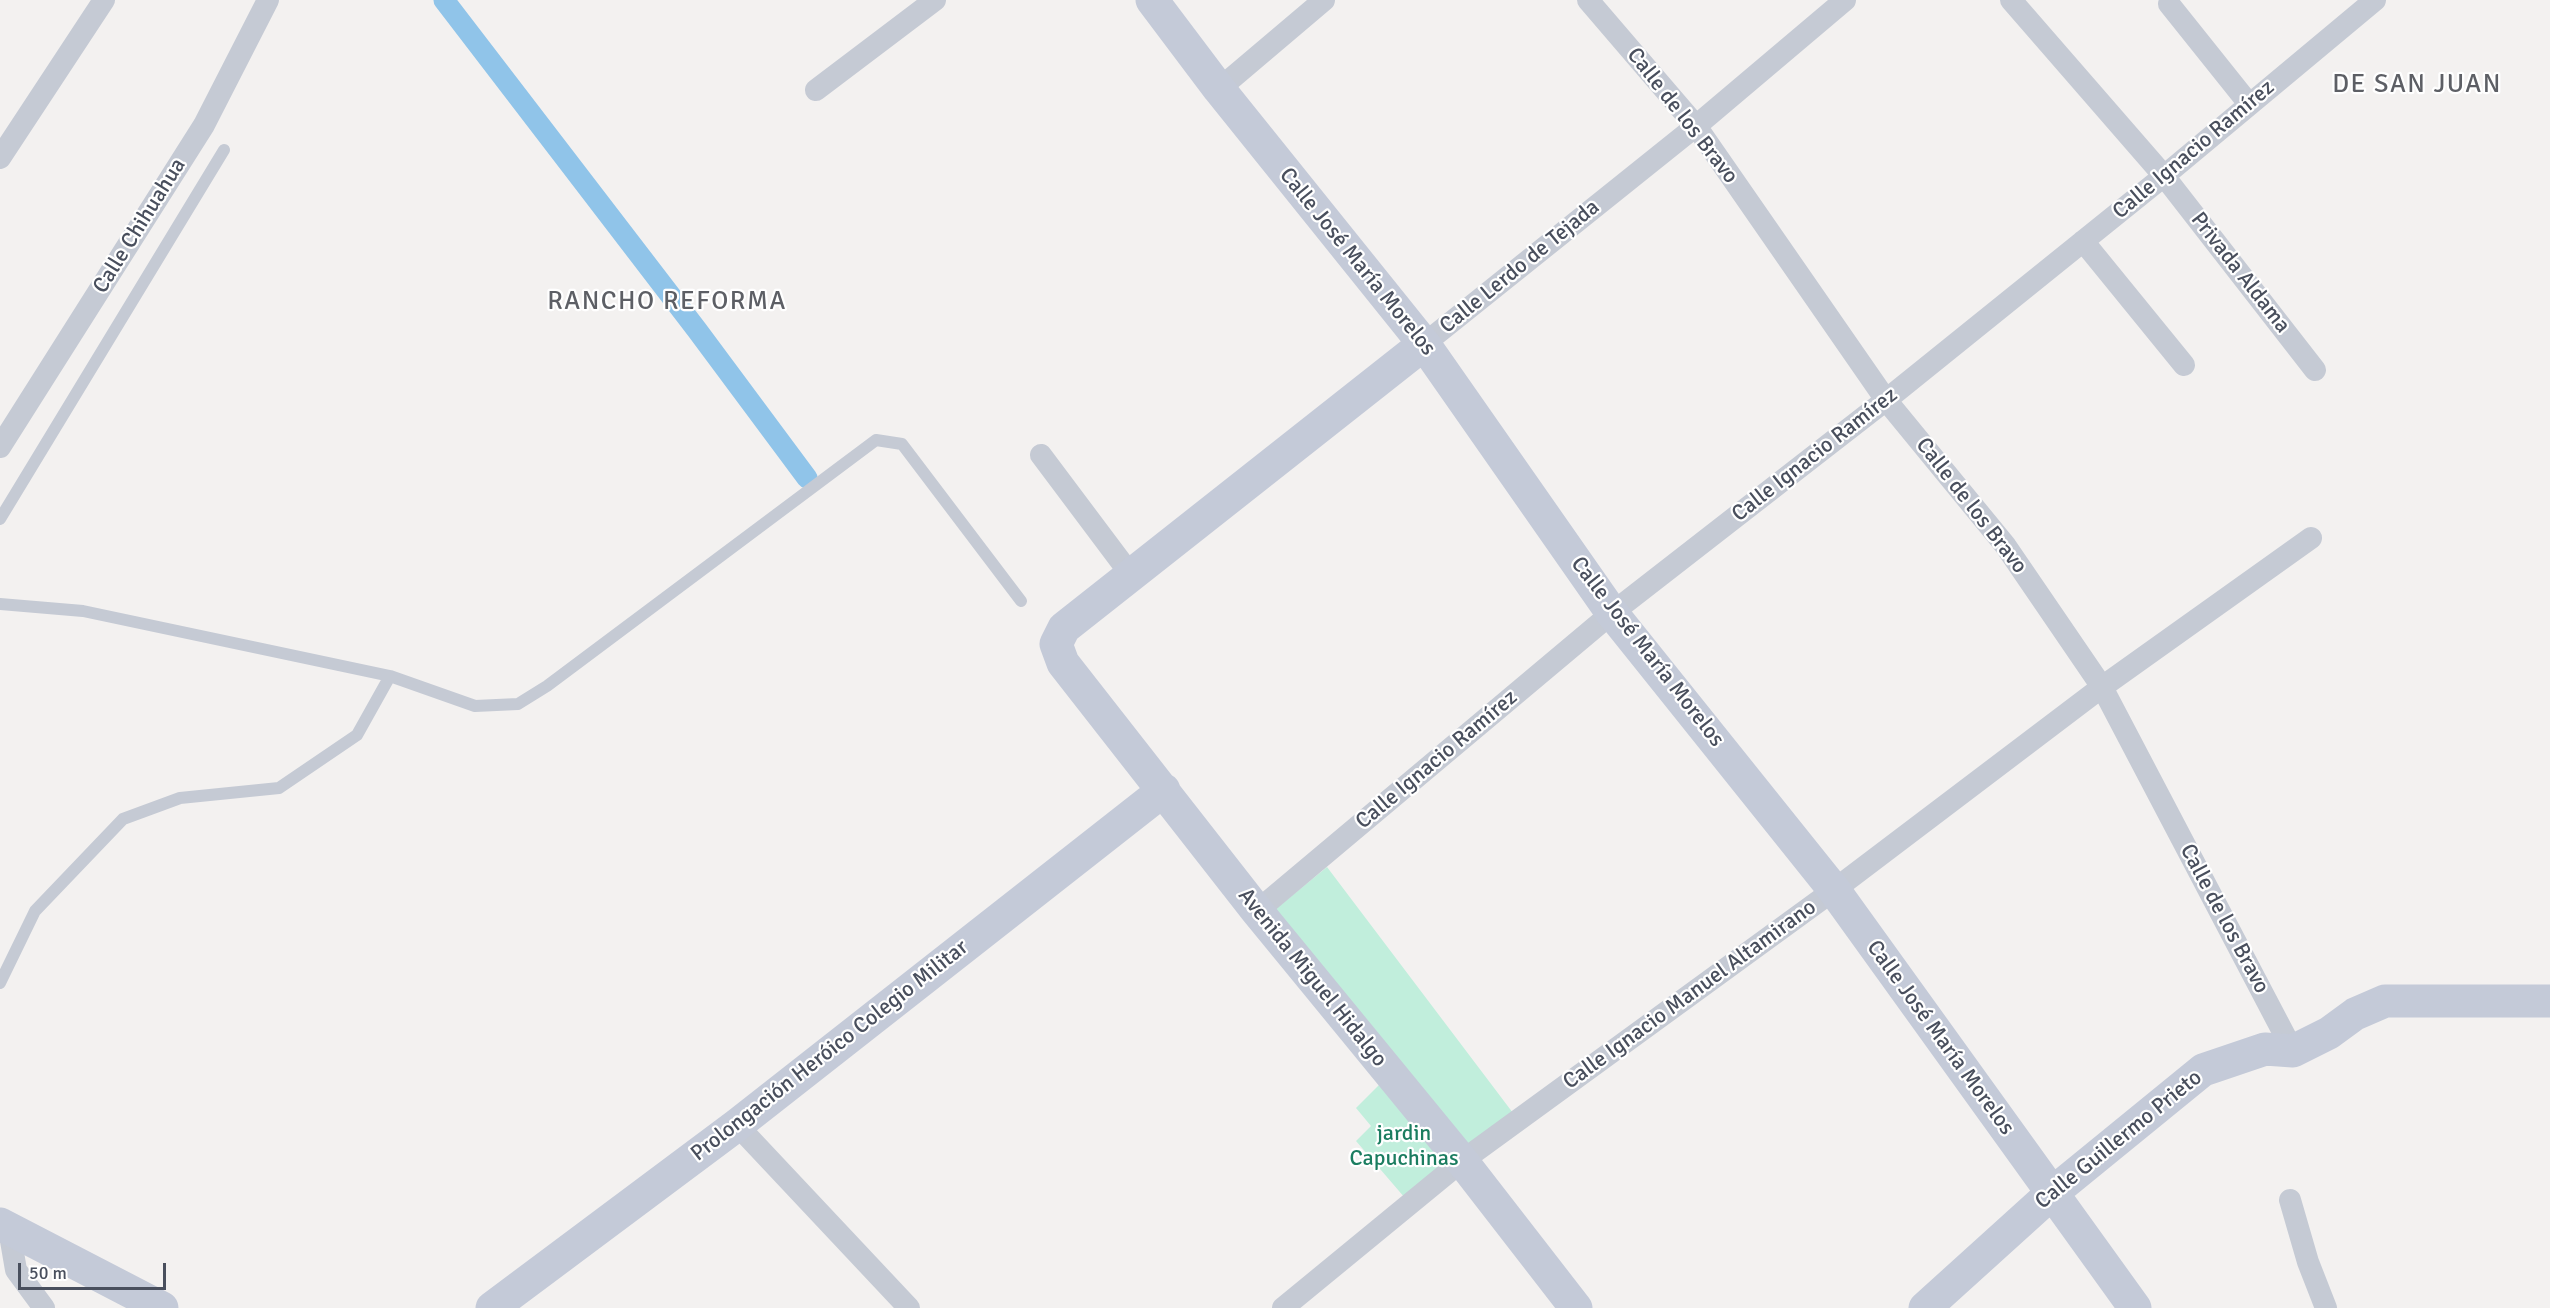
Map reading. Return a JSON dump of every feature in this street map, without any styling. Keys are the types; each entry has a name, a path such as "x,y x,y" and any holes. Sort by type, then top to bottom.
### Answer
{"street":[{"path":"0,158 104,0"},
{"name":"Calle Chihuahua","path":"0,447 204,125 268,0"},
{"path":"816,90 935,0"},
{"name":"Calle José María Morelos","path":"1152,0 1219,89 1424,344 1612,613 1834,890 2135,1308"},
{"path":"1219,89 1324,0"},
{"name":"Calle de los Bravo","path":"1588,0 1696,126 1886,400 2005,545 2102,687 2293,1051"},
{"name":"Calle Lerdo de Tejada","path":"1056,644 1064,628 1696,126 1845,0"},
{"name":"Privada Aldama","path":"2011,0 2164,176 2315,370"},
{"name":"Calle Ignacio Ramírez","path":"1257,911 1612,613 1886,400 2164,176 2375,0"},
{"path":"2169,4 2248,104"},
{"path":"2083,241 2184,365"},
{"path":"1041,455 1131,575"},
{"name":"Calle Ignacio Manuel Altamirano","path":"1283,1308 1462,1161 1834,890 2102,687 2311,538"},
{"name":"Avenida Miguel Hidalgo","path":"1056,644 1063,663 1257,911 1462,1161 1576,1308"},
{"name":"Prolongación Heróico Colegio Militar","path":"502,1305 737,1125 1164,790"},
{"name":"Calle Guillermo Prieto","path":"1925,1308 2051,1194 2203,1070 2265,1049 2293,1051 2329,1034 2355,1014 2385,1001 2550,1001"},
{"path":"737,1125 909,1308"},
{"path":"2290,1200 2308,1262 2326,1308"},
{"path":"4,1226 16,1269 44,1308"},
{"path":"4,1226 162,1308"}],"lane":[{"path":"0,519 224,150"},
{"path":"0,604 83,611 390,676 475,706 518,704 547,687 876,440 902,444 1021,601"},
{"path":"0,983 34,911 123,819 180,798 279,788 357,735 390,676"}],"green space":[{"path":"1327,867 1513,1113 1464,1152 1273,911"},
{"name":"jardin Capuchinas","path":"1390,1074 1454,1159 1405,1198 1356,1141 1371,1126 1356,1108"}],"waterway":[{"path":"444,0 697,330 807,478"}],"district":[{"name":"DE SAN JUAN","path":"2417,85"},
{"name":"RANCHO REFORMA","path":"667,302"}]}
